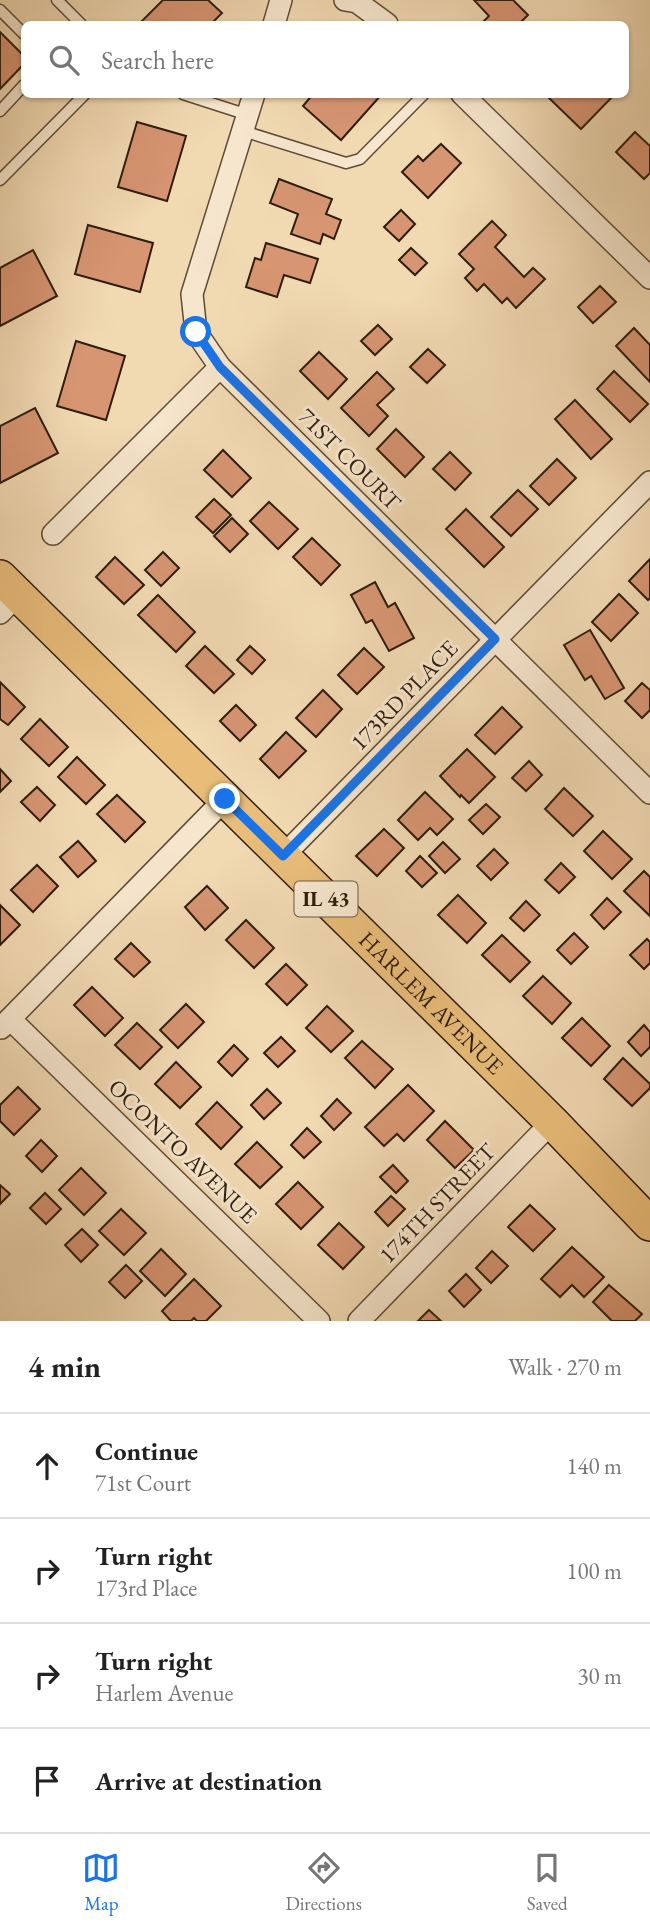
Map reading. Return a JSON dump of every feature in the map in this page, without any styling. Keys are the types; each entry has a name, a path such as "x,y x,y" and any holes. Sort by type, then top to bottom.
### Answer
{"main road":[{"name":"HARLEM AVENUE","path":"6,595 225,799 552,1122 650,1224"}],"street":[{"path":"275,21 281,0"},
{"path":"345,0 357,2 383,21"},
{"name":"71ST COURT","path":"253,98 191,294 196,332 220,367 650,793"},
{"path":"466,98 650,278"},
{"path":"54,534 220,367"},
{"name":"173RD PLACE","path":"283,856 650,482"},
{"path":"5,1024 225,799"},
{"name":"OCONTO AVENUE","path":"5,1024 319,1321"},
{"name":"174TH STREET","path":"359,1321 552,1122"}],"lane":[{"path":"57,0 78,21"},
{"path":"0,10 21,31"},
{"path":"0,111 21,88"},
{"path":"0,180 81,98"},
{"path":"192,98 346,163 360,159 421,98"}],"building":[{"path":"163,0 208,0 222,13 214,21 142,21"},
{"path":"474,0 513,0 528,15 522,21 484,21 489,16"},
{"path":"0,32 21,53 21,67 0,89"},
{"path":"310,98 378,98 341,140 303,106"},
{"path":"549,98 611,98 581,129"},
{"path":"137,122 186,136 167,201 118,187"},
{"path":"635,132 650,146 650,173 644,179 616,152"},
{"path":"441,144 461,163 428,198 402,172 418,156 423,161"},
{"path":"279,179 332,199 326,214 341,220 334,239 323,234 320,244 291,234 298,214 270,203"},
{"path":"401,210 415,224 399,241 384,227"},
{"path":"492,221 506,235 495,247 524,277 533,268 545,279 516,308 507,298 502,303 484,284 477,291 465,278 474,269 459,254"},
{"path":"88,225 153,243 140,292 75,274"},
{"path":"266,243 318,259 310,283 284,275 277,297 246,287 255,258 261,260"},
{"path":"411,248 427,263 415,275 399,260"},
{"path":"33,250 57,296 0,326 0,268"},
{"path":"600,286 616,302 593,323 578,307"},
{"path":"378,325 392,339 375,355 361,341"},
{"path":"634,328 650,345 650,382 616,346"},
{"path":"76,341 125,356 106,420 57,406"},
{"path":"428,349 445,365 427,383 410,367"},
{"path":"319,352 347,379 328,399 300,371"},
{"path":"614,371 648,404 630,422 597,389"},
{"path":"377,372 394,389 377,405 388,416 369,436 341,408"},
{"path":"575,400 612,439 591,459 555,419"},
{"path":"35,408 58,453 0,483 0,426"},
{"path":"396,429 424,457 405,477 377,449"},
{"path":"223,450 251,478 232,497 204,470"},
{"path":"450,452 471,473 455,490 433,469"},
{"path":"557,459 576,478 549,505 530,486"},
{"path":"518,490 538,509 511,536 491,517"},
{"path":"214,499 231,515 213,533 196,517"},
{"path":"269,502 298,529 278,549 250,521"},
{"path":"466,509 504,547 484,567 446,529"},
{"path":"232,518 248,534 230,552 214,536"},
{"path":"312,538 340,565 321,585 293,557"},
{"path":"163,552 179,568 161,586 145,570"},
{"path":"115,557 144,585 124,604 96,577"},
{"path":"650,559 650,598 648,600 629,581"},
{"path":"375,582 388,607 395,603 414,638 389,651 372,620 366,623 351,595"},
{"path":"619,594 638,613 611,641 592,622"},
{"path":"158,595 195,632 176,652 138,615"},
{"path":"590,630 624,688 605,699 591,676 585,680 564,645"},
{"path":"205,646 234,674 214,693 186,666"},
{"path":"250,646 265,660 252,674 237,660"},
{"path":"364,648 384,667 357,694 338,675"},
{"path":"0,682 25,707 8,725 0,719"},
{"path":"642,683 650,690 650,710 642,718 625,701"},
{"path":"323,690 342,709 316,737 296,718"},
{"path":"236,705 256,725 240,741 220,721"},
{"path":"502,707 522,727 495,754 475,735"},
{"path":"40,719 68,747 49,766 21,739"},
{"path":"286,732 306,751 279,778 260,759"},
{"path":"467,749 495,777 469,803 440,776"},
{"path":"77,757 105,785 86,804 58,777"},
{"path":"529,761 542,775 526,791 512,778"},
{"path":"0,769 11,781 0,792"},
{"path":"37,787 55,805 40,821 21,802"},
{"path":"564,788 593,816 573,836 545,809"},
{"path":"425,792 453,819 437,835 430,828 418,840 398,820"},
{"path":"117,795 145,822 125,842 97,814"},
{"path":"486,804 500,817 483,834 469,820"},
{"path":"384,829 404,848 377,876 356,856"},
{"path":"603,831 632,859 612,879 584,851"},
{"path":"78,841 96,861 78,877 60,857"},
{"path":"443,842 460,859 445,873 429,856"},
{"path":"494,849 508,863 491,880 477,866"},
{"path":"420,856 437,873 422,887 406,871"},
{"path":"561,863 575,877 559,893 545,880"},
{"path":"37,865 58,886 33,912 11,890"},
{"path":"644,871 650,877 650,916 624,891"},
{"path":"207,886 228,908 205,930 185,907"},
{"path":"458,895 486,923 467,943 438,915"},
{"path":"607,898 621,912 604,929 591,915"},
{"path":"526,901 540,915 524,931 510,918"},
{"path":"0,905 20,925 0,945"},
{"path":"246,920 274,948 254,968 226,940"},
{"path":"574,933 588,947 571,964 557,950"},
{"path":"502,935 530,962 510,982 482,955"},
{"path":"647,939 650,942 650,963 644,969 630,955"},
{"path":"131,943 150,962 134,977 115,959"},
{"path":"286,964 307,985 287,1005 266,984"},
{"path":"543,976 571,1003 552,1024 523,996"},
{"path":"92,987 123,1018 105,1036 74,1005"},
{"path":"186,1004 204,1022 178,1048 160,1030"},
{"path":"327,1006 353,1031 331,1052 306,1028"},
{"path":"582,1018 610,1046 591,1066 562,1038"},
{"path":"137,1023 162,1047 140,1069 115,1045"},
{"path":"644,1025 650,1032 650,1047 641,1056 628,1042"},
{"path":"281,1037 295,1051 278,1067 264,1053"},
{"path":"362,1041 393,1069 375,1088 345,1058"},
{"path":"234,1045 248,1059 232,1076 218,1062"},
{"path":"623,1058 650,1084 650,1088 632,1106 604,1079"},
{"path":"176,1062 201,1087 180,1108 155,1084"},
{"path":"408,1085 434,1111 404,1141 397,1134 384,1146 365,1127"},
{"path":"18,1087 40,1109 14,1135 0,1121 0,1105"},
{"path":"267,1089 281,1103 264,1119 251,1105"},
{"path":"337,1099 351,1113 334,1130 321,1116"},
{"path":"217,1102 242,1127 221,1149 196,1124"},
{"path":"445,1121 474,1150 455,1168 427,1140"},
{"path":"307,1128 321,1142 304,1158 291,1145"},
{"path":"41,1140 57,1156 42,1172 26,1156"},
{"path":"257,1142 282,1167 260,1188 235,1164"},
{"path":"393,1165 408,1181 396,1193 380,1177"},
{"path":"81,1168 106,1193 84,1215 59,1190"},
{"path":"298,1182 323,1207 301,1229 276,1204"},
{"path":"0,1185 10,1194 0,1204"},
{"path":"45,1193 61,1209 46,1224 30,1208"},
{"path":"391,1196 405,1209 388,1226 375,1212"},
{"path":"530,1205 555,1229 533,1251 508,1227"},
{"path":"121,1209 146,1233 124,1255 99,1231"},
{"path":"339,1223 364,1247 343,1269 318,1245"},
{"path":"82,1229 98,1245 81,1262 65,1245"},
{"path":"572,1247 604,1277 584,1297 572,1285 560,1297 541,1279"},
{"path":"161,1249 186,1274 165,1296 140,1271"},
{"path":"492,1251 508,1266 491,1283 476,1268"},
{"path":"126,1265 142,1281 125,1298 109,1282"},
{"path":"466,1274 481,1290 464,1307 449,1291"},
{"path":"194,1279 221,1306 206,1321 197,1321 194,1318 191,1321 171,1321 162,1311"},
{"path":"609,1285 642,1314 635,1321 612,1321 593,1302"},
{"path":"429,1310 441,1321 418,1321"}],"route":[{"path":"196,332 220,367 495,639 283,856 225,799"}]}
